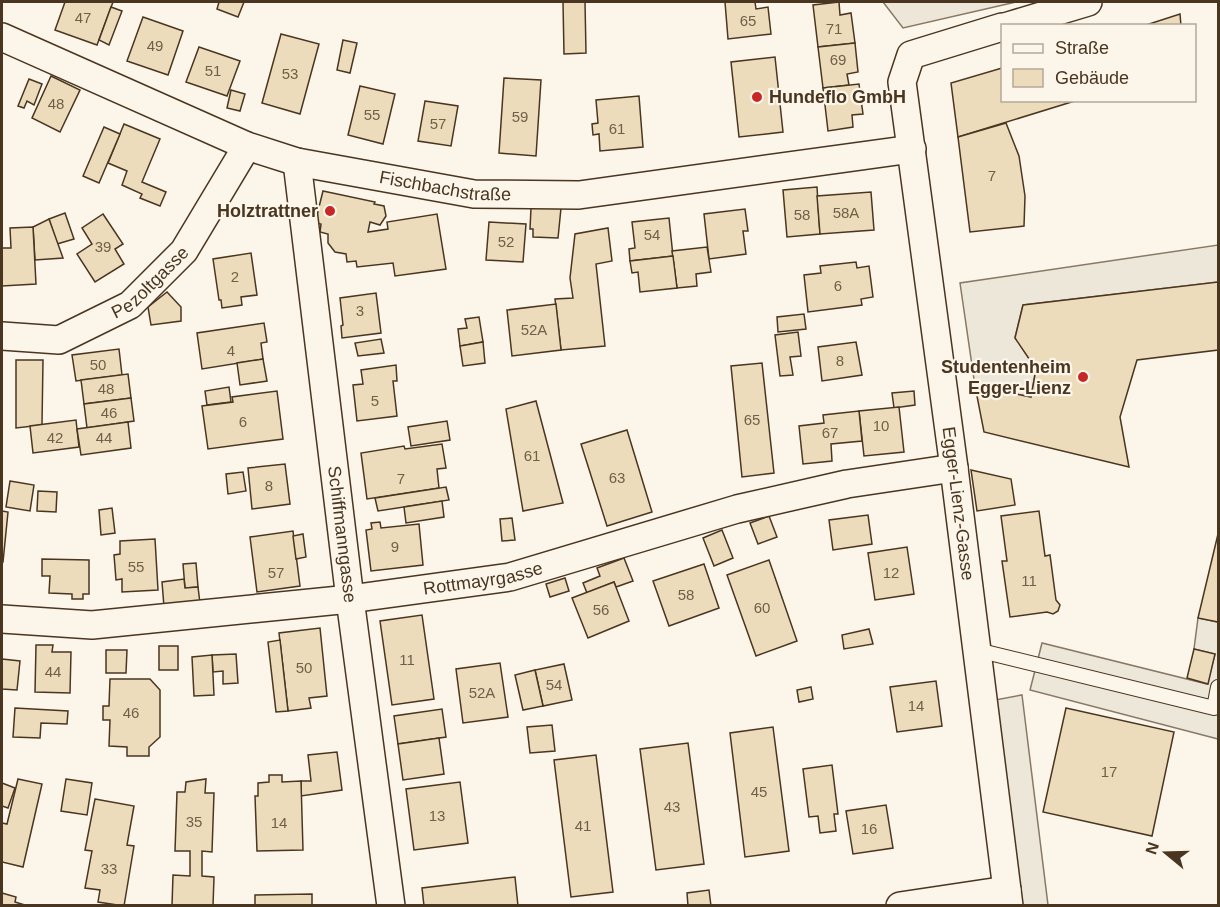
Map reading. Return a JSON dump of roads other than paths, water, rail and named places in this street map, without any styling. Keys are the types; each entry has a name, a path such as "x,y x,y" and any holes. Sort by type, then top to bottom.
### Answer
{"street":[{"path":"1015,24 1088,2"},
{"name":"Egger-Lienz-Gasse","path":"1001,27 911,55 902,82 954,468 1008,898"},
{"name":"Fischbachstraße","path":"2,37 247,146 297,162 474,194 579,195 912,149"},
{"name":"Pezoltgasse","path":"2,336 59,340 130,305 184,251 247,146"},
{"name":"Schiffmanngasse","path":"297,162 350,599 391,906"},
{"name":"Rottmayrgasse","path":"2,619 92,625 350,599 510,577 737,509 847,484 954,468"},
{"path":"900,906 1008,898"}],"lane":[{"path":"977,650 1214,708 1218,687"}],"place":[{"name":"Hundeflo GmbH","path":"757,97"},
{"name":"Holztrattner","path":"330,211"},
{"name":"Studentenheim Egger-Lienz","path":"1083,377"}]}
